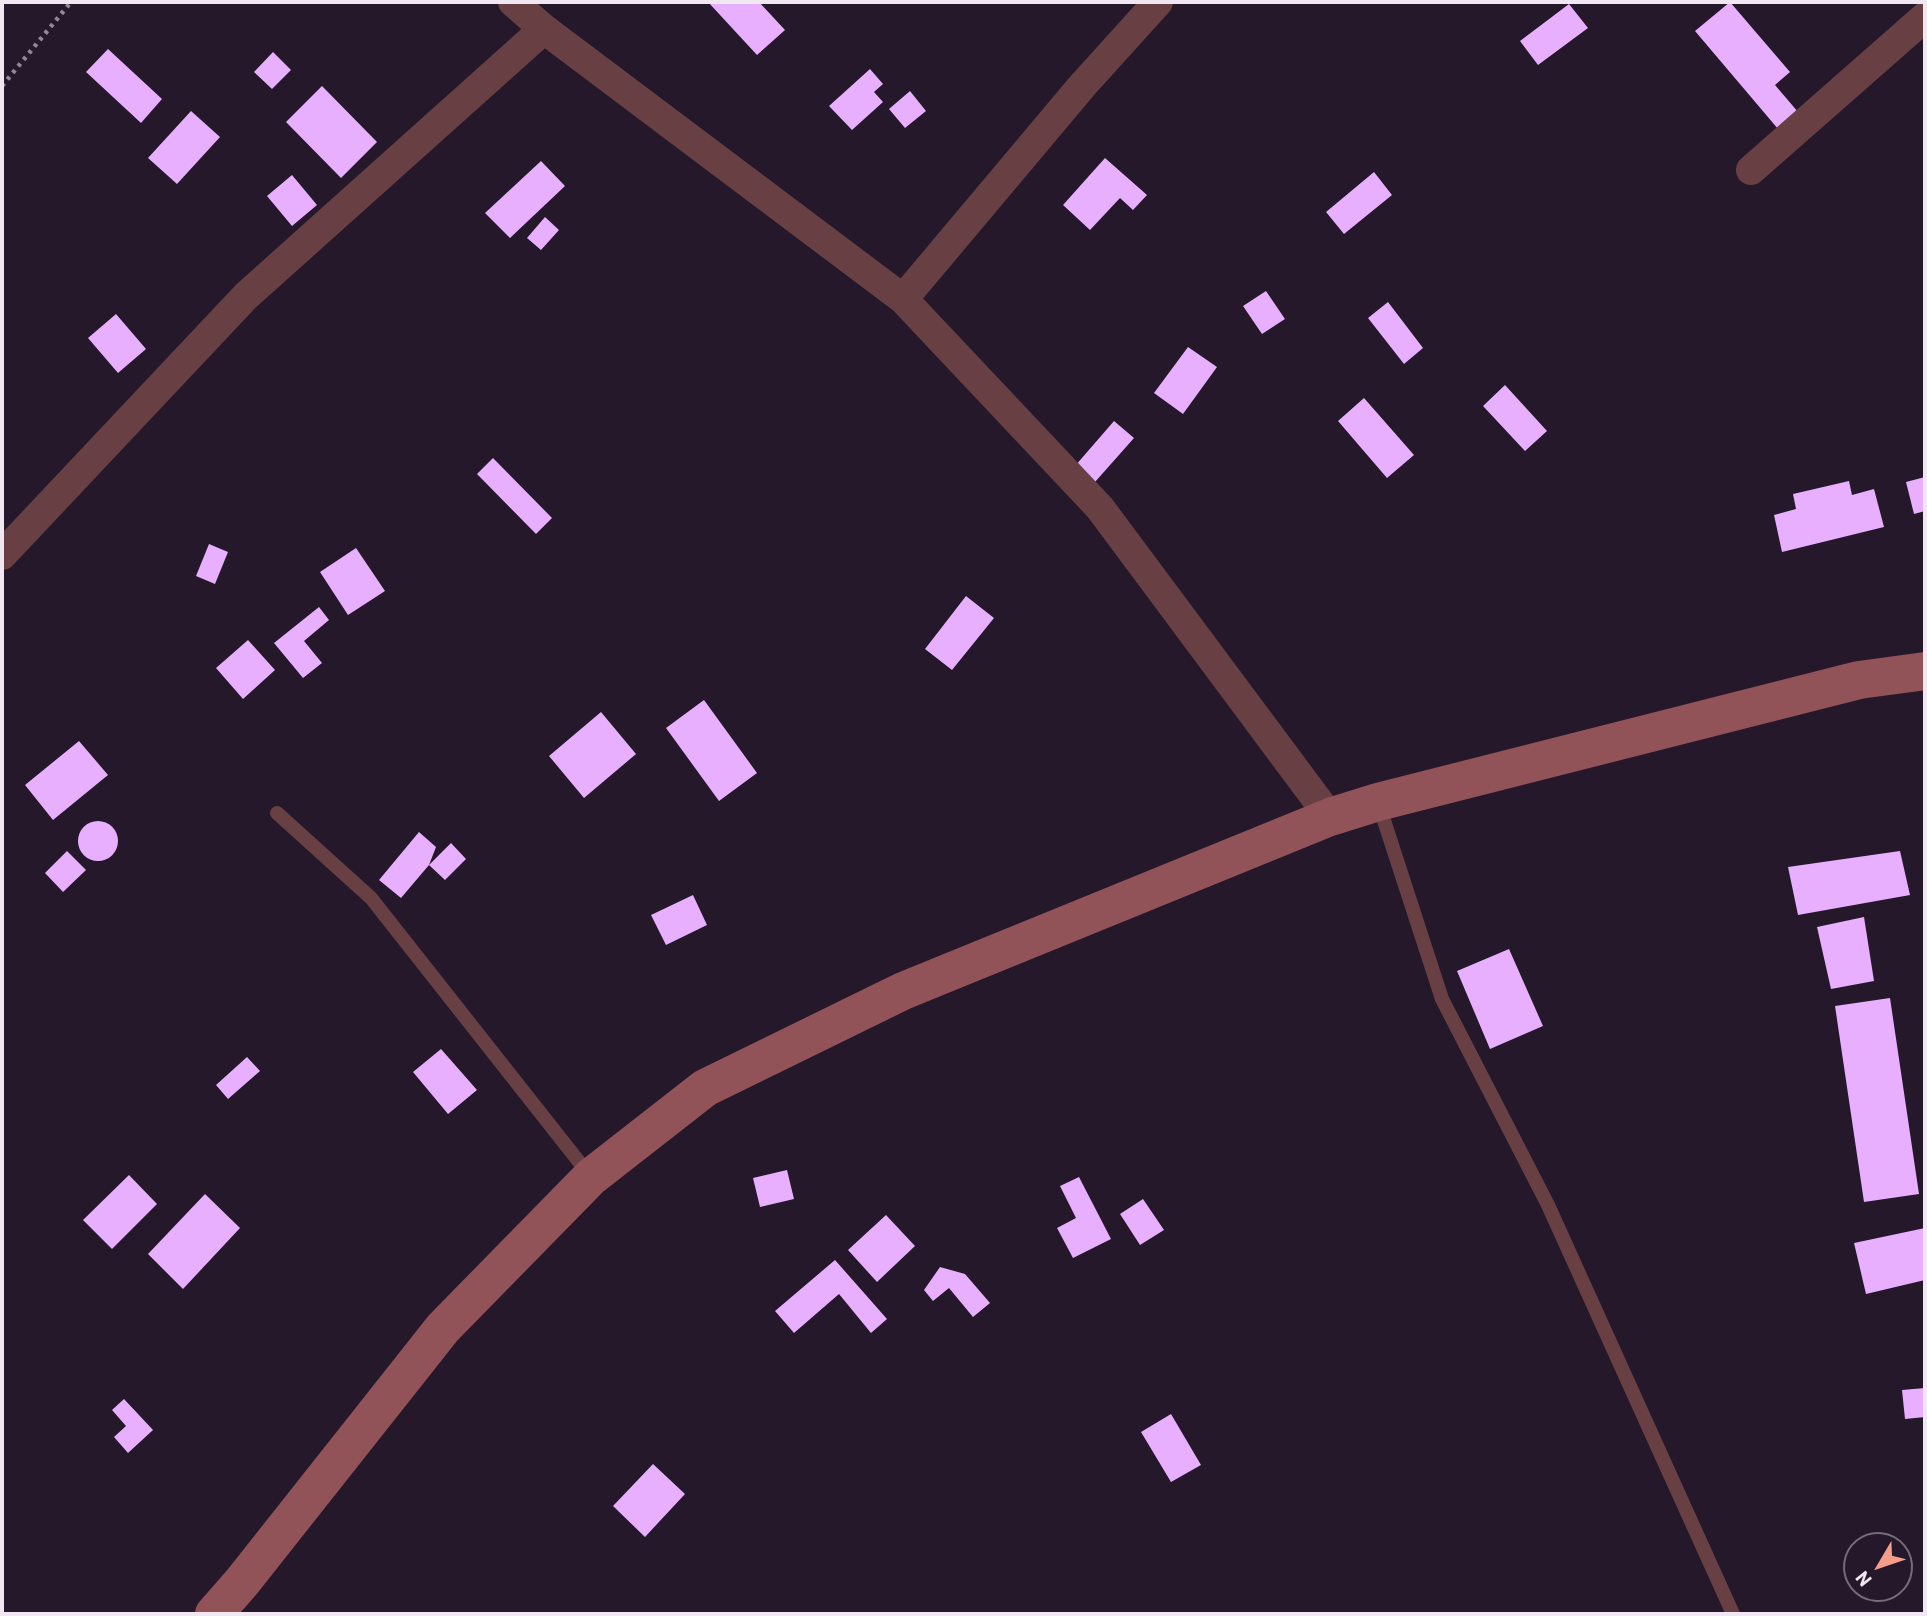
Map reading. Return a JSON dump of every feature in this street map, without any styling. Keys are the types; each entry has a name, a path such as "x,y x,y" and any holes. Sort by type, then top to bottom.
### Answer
{"street":[{"path":"513,2 544,29 902,299 1100,508 1330,817"},
{"path":"902,299 1082,86 1158,2"},
{"path":"1751,170 1925,17"},
{"path":"2,555 246,296 544,29"},
{"path":"214,1614 443,1328 591,1177 705,1088 903,991 1330,817 1378,802 1859,680 1925,671"}],"lane":[{"path":"1378,802 1442,999 1548,1205 1732,1614"},
{"path":"277,813 371,898 591,1177"}],"path":[{"path":"2,86 71,2"}],"building":[{"path":"708,2 759,2 785,30 757,55"},
{"path":"1730,2 1790,72 1775,85 1804,119 1784,136 1695,31"},
{"path":"1569,4 1588,28 1538,65 1520,41"},
{"path":"108,49 162,99 141,123 86,72"},
{"path":"273,52 291,70 272,89 254,72"},
{"path":"870,69 883,84 874,92 883,102 852,130 829,106"},
{"path":"322,86 377,142 341,178 286,122"},
{"path":"910,91 926,111 905,128 889,109"},
{"path":"191,111 220,137 177,184 148,158"},
{"path":"1105,158 1147,195 1133,210 1120,198 1090,230 1063,205"},
{"path":"541,161 565,186 510,238 485,213"},
{"path":"1374,172 1392,195 1344,234 1326,212"},
{"path":"292,175 317,205 292,226 267,196"},
{"path":"545,217 559,230 541,250 527,238"},
{"path":"1266,291 1285,319 1262,334 1243,306"},
{"path":"1388,302 1423,348 1404,364 1368,318"},
{"path":"116,314 146,349 118,373 88,338"},
{"path":"1188,347 1217,367 1183,414 1154,393"},
{"path":"1505,385 1547,431 1525,451 1483,406"},
{"path":"1364,398 1414,455 1387,478 1338,421"},
{"path":"1114,421 1134,438 1095,482 1075,466"},
{"path":"493,458 552,518 536,534 477,474"},
{"path":"1925,477 1925,511 1914,514 1906,482"},
{"path":"1849,481 1852,495 1874,489 1884,527 1782,552 1774,515 1796,509 1793,494"},
{"path":"209,544 228,552 215,584 196,576"},
{"path":"356,548 385,591 348,615 320,572"},
{"path":"966,596 994,618 952,670 925,649"},
{"path":"319,607 329,620 304,641 322,663 303,678 274,643"},
{"path":"248,640 275,670 243,699 216,668"},
{"path":"704,700 757,773 719,801 666,728"},
{"path":"601,712 636,754 584,798 549,756"},
{"path":"79,741 108,775 53,820 25,785"},
{"path":"98,821 112,827 118,841 112,855 98,861 84,855 78,841 84,827"},
{"path":"419,832 436,847 429,865 401,898 379,880"},
{"path":"451,843 466,859 445,880 429,865"},
{"path":"67,851 86,870 63,892 45,873"},
{"path":"1900,851 1910,895 1798,915 1788,867"},
{"path":"693,895 707,925 666,945 651,915"},
{"path":"1864,917 1874,981 1831,989 1817,927"},
{"path":"1509,949 1543,1026 1490,1049 1457,971"},
{"path":"1890,998 1919,1194 1864,1202 1835,1006"},
{"path":"441,1049 477,1090 448,1114 413,1072"},
{"path":"247,1057 260,1071 228,1099 216,1085"},
{"path":"787,1170 794,1199 760,1207 753,1178"},
{"path":"129,1175 157,1204 112,1249 83,1220"},
{"path":"1079,1177 1111,1239 1073,1258 1057,1228 1076,1218 1060,1186"},
{"path":"205,1194 240,1228 183,1289 148,1254"},
{"path":"1143,1199 1164,1230 1140,1245 1120,1214"},
{"path":"886,1215 915,1246 877,1282 848,1250"},
{"path":"1925,1228 1925,1280 1866,1294 1854,1243"},
{"path":"835,1260 887,1319 871,1333 839,1294 794,1333 775,1311"},
{"path":"940,1267 965,1274 990,1303 973,1317 949,1288 933,1301 924,1290"},
{"path":"1925,1388 1925,1417 1905,1419 1902,1390"},
{"path":"124,1399 153,1430 128,1453 114,1437 126,1426 112,1410"},
{"path":"1171,1414 1201,1465 1171,1482 1141,1432"},
{"path":"653,1464 685,1494 645,1537 613,1506"}]}
